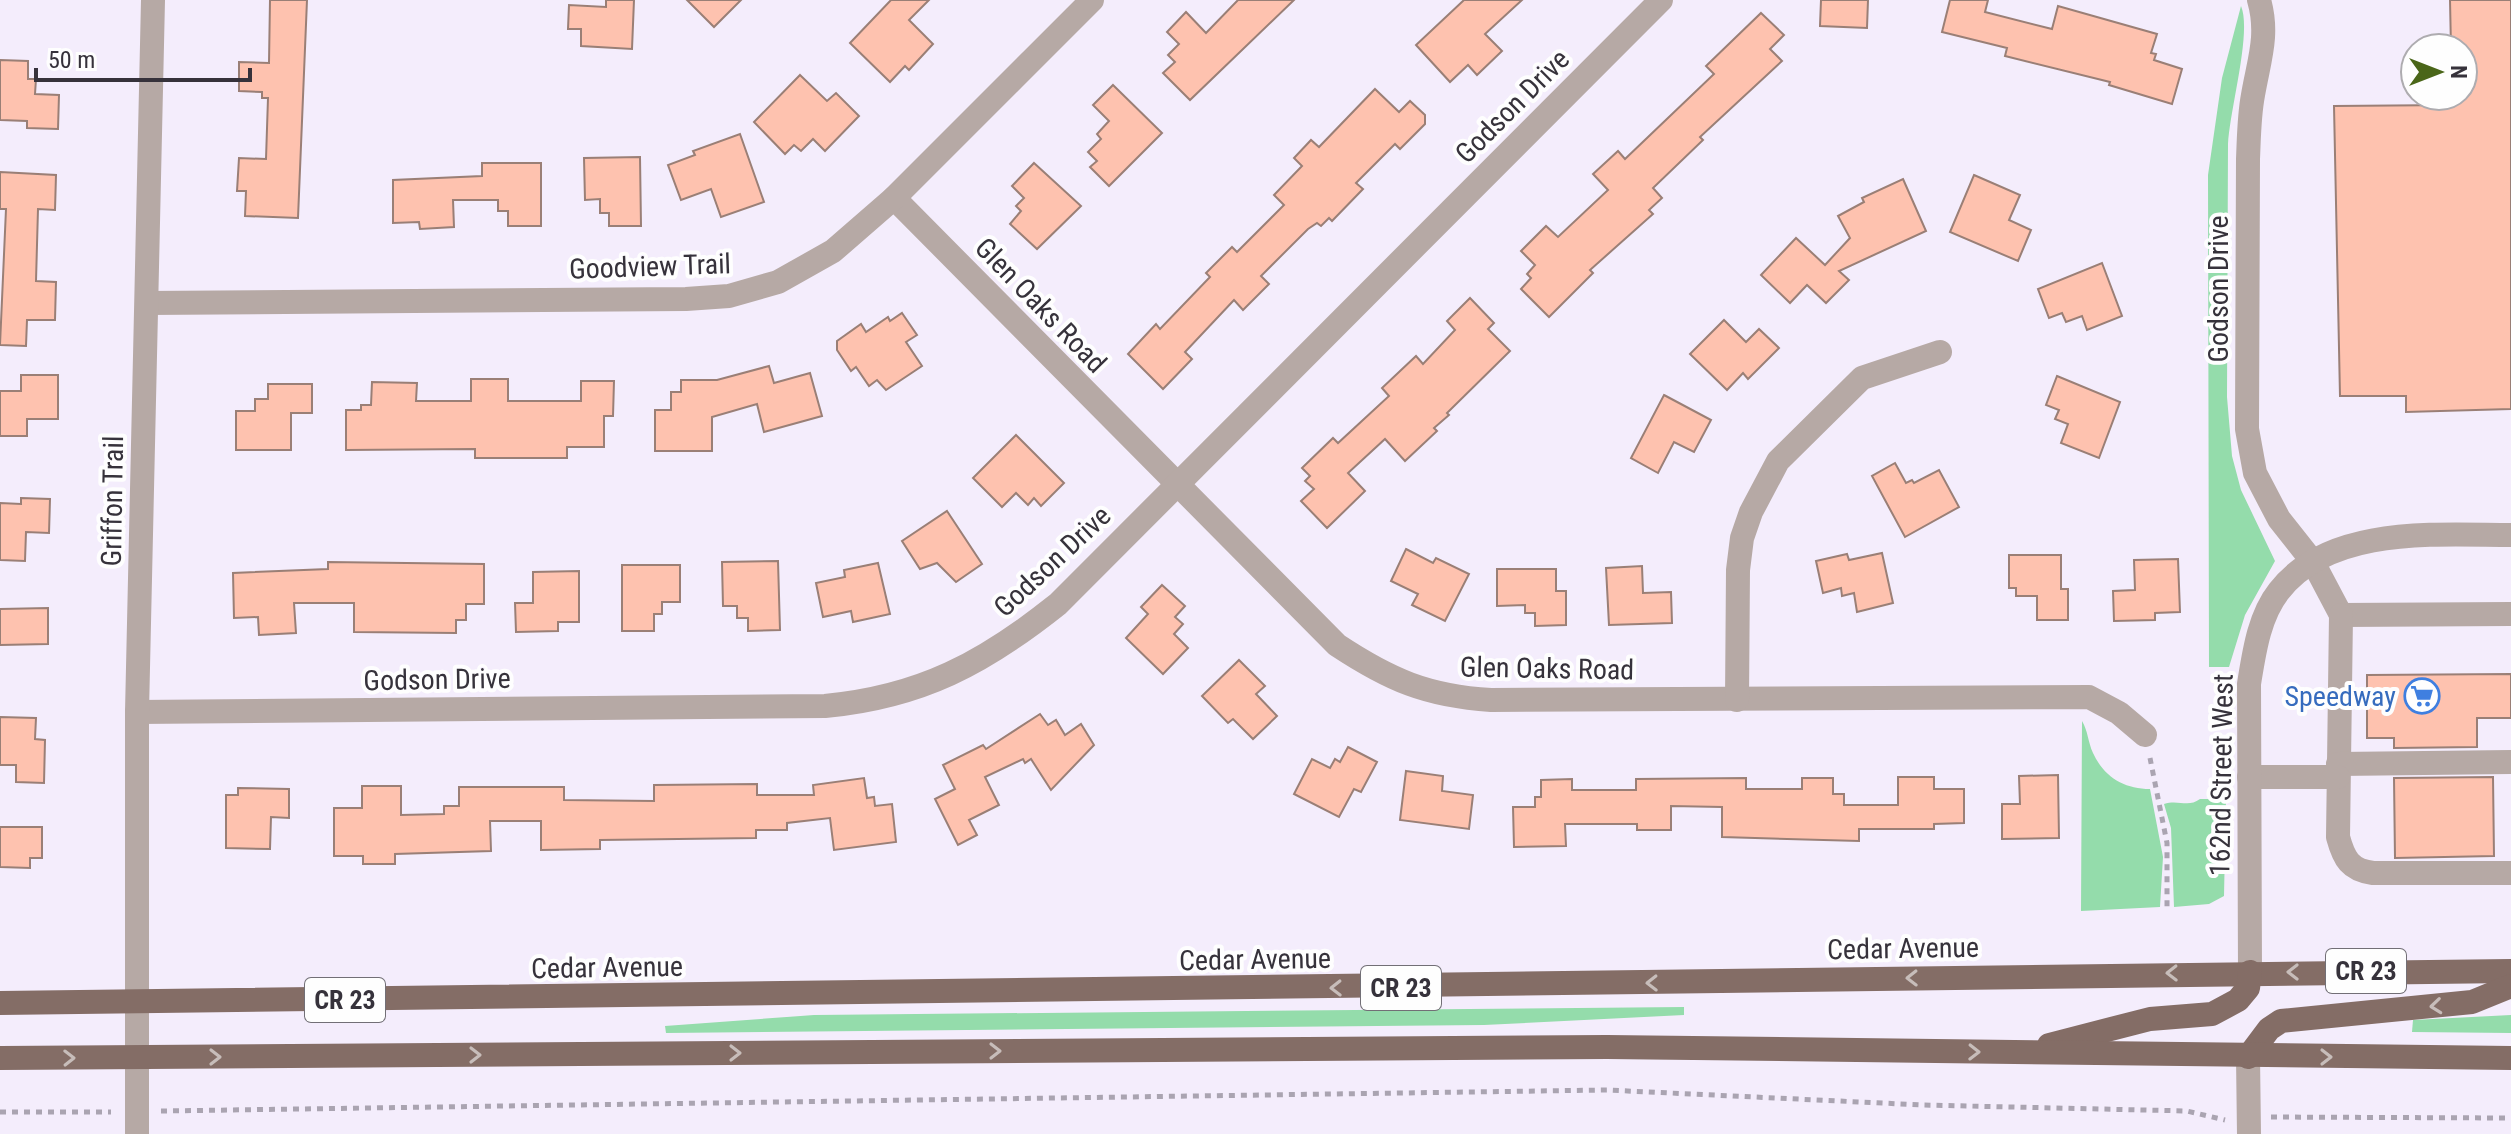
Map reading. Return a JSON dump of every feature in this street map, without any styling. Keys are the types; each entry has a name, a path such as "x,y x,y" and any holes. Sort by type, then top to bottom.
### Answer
{"main road":[{"name":"Cedar Avenue","path":"0,1003 1387,988 2250,972 2511,971"},
{"path":"2015,1053 2150,1019 2212,1014 2238,1000 2248,988 2250,972"},
{"path":"2248,1057 2269,1029 2281,1021 2472,1002 2511,986"},
{"name":"CR 23","path":"0,1058 1607,1047 2511,1058"}],"street":[{"name":"Griffon Trail","path":"137,1123 137,712 153,0"},
{"name":"Goodview Trail","path":"147,303 670,299 729,296 778,282 833,251 894,198 1092,0"},
{"name":"Godson Drive","path":"137,712 825,706 879,698 927,685 1007,644 1058,604 1661,0"},
{"name":"Godson Drive","path":"2259,0 2265,34 2249,118 2247,429 2255,473 2279,519 2313,562 2341,615"},
{"name":"Glen Oaks Road","path":"894,198 1337,645 1374,670 1409,686 1447,697 1491,700 2089,697 2119,713 2145,735"},
{"path":"1737,700 1738,570 1742,538 1751,512 1778,461 1862,378 1940,352"},
{"name":"162nd Street West","path":"2250,972 2249,684 2255,647 2279,590 2313,562 2356,544 2405,535 2511,535"},
{"path":"2511,614 2341,615 2338,771 2338,837 2349,865 2358,871 2511,873"},
{"path":"2249,777 2511,762"},
{"path":"2248,1057 2249,1127"}],"path":[{"path":"2145,735 2167,843 2167,911"},
{"path":"0,1112 137,1123 1607,1090 1923,1105 2187,1111 2249,1127 2283,1116 2511,1118"}],"green space":[{"path":"2241,6 2244,33 2228,144 2227,397 2232,456 2241,490 2275,561 2245,615 2229,667 2209,667 2208,175 2222,78"},
{"path":"2082,721 2093,753 2109,775 2123,784 2150,789 2163,857 2160,907 2081,911"},
{"path":"2200,799 2226,799 2224,896 2209,904 2174,907 2171,828 2164,804 2191,803"},
{"path":"1684,1007 1684,1015 1484,1025 666,1033 665,1026 814,1015"},
{"path":"2511,1015 2511,1033 2412,1032 2413,1020"}],"building":[{"path":"270,0 307,0 298,218 245,216 246,191 237,191 239,158 266,159 268,98 262,98 262,92 239,91 239,62 269,63"},
{"path":"606,0 634,0 632,49 581,46 581,29 568,29 569,5 606,7"},
{"path":"687,0 741,0 714,27"},
{"path":"891,0 929,0 909,20 933,44 909,70 905,66 890,82 850,43"},
{"path":"1238,0 1294,0 1190,100 1163,73 1175,62 1168,55 1179,44 1167,32 1186,12 1206,33"},
{"path":"1464,0 1522,0 1485,34 1502,51 1477,75 1468,65 1450,82 1416,45"},
{"path":"1821,0 1868,0 1867,28 1820,26"},
{"path":"1950,0 1988,0 1985,12 2052,29 2058,6 2157,34 2151,53 2156,54 2154,60 2182,69 2172,104 2109,85 2110,82 2005,56 2007,48 1942,32"},
{"path":"2450,0 2511,0 2511,409 2406,412 2406,396 2340,396 2334,106 2399,105 2399,112 2479,112 2479,32 2451,32"},
{"path":"1761,13 1784,35 1770,49 1782,61 1700,137 1703,140 1653,188 1662,198 1649,210 1653,214 1590,270 1593,273 1549,317 1521,289 1531,278 1527,274 1535,265 1521,251 1546,226 1558,237 1608,190 1593,174 1618,151 1625,159 1714,74 1706,66"},
{"path":"0,60 28,61 28,79 36,79 35,94 59,95 58,129 27,128 27,121 0,120"},
{"path":"800,75 827,101 836,93 859,116 825,151 813,139 801,151 794,145 785,154 754,122"},
{"path":"1113,85 1162,133 1109,186 1090,167 1097,161 1088,152 1101,139 1097,134 1109,121 1093,105"},
{"path":"1375,89 1399,112 1410,101 1425,115 1425,124 1400,149 1395,144 1356,183 1363,189 1332,221 1329,218 1321,226 1317,223 1308,229 1261,276 1269,284 1243,310 1234,300 1185,352 1192,359 1163,389 1128,354 1156,324 1160,329 1210,277 1206,273 1232,247 1237,252 1284,205 1274,195 1302,166 1294,158 1311,140 1319,147"},
{"path":"740,134 764,202 721,217 711,189 681,200 668,165 695,155 693,151"},
{"path":"640,157 641,226 609,226 609,213 600,213 600,199 585,200 584,158"},
{"path":"482,163 541,163 541,226 508,226 508,211 498,211 498,200 453,200 454,227 420,229 419,222 393,223 393,180 482,176"},
{"path":"1034,163 1081,206 1037,249 1010,224 1021,211 1016,206 1024,198 1012,186"},
{"path":"0,172 56,175 55,210 38,209 36,281 56,282 55,320 27,320 26,346 0,345 6,209 0,209"},
{"path":"1974,175 2020,195 2009,220 2031,230 2018,261 1950,232"},
{"path":"1903,179 1926,231 1839,271 1849,280 1826,303 1807,285 1790,303 1761,275 1796,238 1825,265 1850,238 1838,216 1864,202 1862,198"},
{"path":"2102,263 2122,316 2087,330 2082,316 2066,322 2062,313 2049,318 2038,289"},
{"path":"1470,298 1494,323 1488,329 1510,351 1447,413 1449,415 1434,428 1437,431 1405,461 1385,439 1348,473 1365,491 1327,528 1301,501 1314,489 1305,481 1310,476 1302,468 1333,438 1338,443 1389,396 1382,388 1416,356 1423,364 1455,330 1447,321"},
{"path":"902,313 917,335 906,342 922,366 886,390 877,380 869,386 856,367 851,371 837,350 837,341 861,324 866,332 888,317 890,321"},
{"path":"1724,320 1746,342 1759,329 1779,348 1748,379 1743,373 1727,390 1690,354"},
{"path":"769,366 774,383 810,373 822,416 764,432 757,404 712,417 712,451 655,451 655,410 671,410 671,392 681,392 681,380 717,380"},
{"path":"21,375 58,375 58,419 27,419 27,436 0,436 0,391 21,391"},
{"path":"2057,376 2120,402 2099,458 2061,443 2068,424 2055,419 2059,410 2046,405"},
{"path":"471,379 508,379 508,401 581,401 581,381 614,381 613,416 604,416 604,447 567,447 567,458 475,458 475,449 346,450 346,410 361,410 361,405 371,405 372,382 417,383 416,401 471,401"},
{"path":"268,384 312,384 312,413 291,413 291,450 236,450 236,411 255,411 255,399 268,399"},
{"path":"1664,395 1711,420 1694,452 1674,442 1658,473 1631,458"},
{"path":"1016,435 1064,483 1041,506 1034,498 1028,505 1016,493 1002,507 973,478"},
{"path":"1895,463 1906,483 1912,480 1914,483 1939,470 1959,507 1905,537 1872,476"},
{"path":"21,498 50,499 49,533 26,532 25,561 0,560 0,503 21,504"},
{"path":"947,511 982,564 956,582 937,563 920,569 902,541"},
{"path":"1406,549 1433,563 1436,558 1469,574 1445,621 1412,605 1418,594 1391,581"},
{"path":"1882,553 1893,603 1857,612 1854,593 1842,596 1841,588 1823,593 1816,561 1847,554 1849,560"},
{"path":"2009,555 2061,555 2061,589 2068,589 2068,620 2037,620 2037,596 2016,596 2016,588 2009,588"},
{"path":"2178,559 2180,612 2155,613 2155,620 2114,621 2113,591 2135,590 2134,560"},
{"path":"778,561 780,630 748,631 748,618 737,618 737,606 723,606 722,562"},
{"path":"328,562 484,564 484,604 466,604 466,620 456,620 456,633 354,632 354,603 294,603 296,633 259,635 258,617 234,618 233,573 328,569"},
{"path":"878,563 890,614 853,622 851,611 823,617 816,583 845,577 844,570"},
{"path":"622,565 680,565 680,602 662,602 662,614 654,614 654,631 622,631"},
{"path":"1642,566 1643,593 1671,592 1672,623 1609,625 1606,568"},
{"path":"1497,569 1556,569 1556,591 1566,591 1566,625 1535,626 1535,613 1525,613 1525,605 1497,606"},
{"path":"579,571 579,622 558,622 558,631 516,632 515,603 533,603 533,572"},
{"path":"1162,585 1185,606 1175,617 1183,624 1174,634 1188,648 1163,674 1126,638 1148,614 1141,607"},
{"path":"48,608 48,644 0,645 0,609"},
{"path":"1239,660 1265,686 1256,694 1277,716 1253,739 1233,719 1228,723 1202,696"},
{"name":"Speedway","path":"2511,674 2511,718 2477,718 2477,747 2394,748 2394,738 2367,738 2367,675"},
{"path":"1040,714 1048,725 1056,720 1065,735 1081,724 1094,745 1051,790 1031,759 1025,763 1023,759 985,777 999,805 969,820 977,835 958,845 935,799 955,789 943,765 983,745 986,749"},
{"path":"0,717 36,718 35,739 45,740 44,783 16,782 16,765 0,765"},
{"path":"1348,747 1377,762 1361,792 1354,789 1339,817 1294,794 1312,759 1330,768 1335,759 1340,762"},
{"path":"1406,771 1443,776 1442,791 1473,795 1469,829 1400,820"},
{"path":"2058,775 2059,838 2002,839 2002,804 2020,804 2019,776"},
{"path":"1898,777 1934,777 1934,789 1964,789 1964,823 1934,824 1934,829 1859,829 1859,841 1722,837 1722,807 1671,806 1671,830 1637,830 1637,824 1565,824 1566,846 1514,847 1513,807 1535,807 1535,797 1541,797 1541,780 1572,779 1572,790 1636,790 1636,779 1746,778 1746,789 1802,789 1802,778 1833,778 1833,794 1844,794 1844,805 1898,805"},
{"name":"Speedway","path":"2493,777 2494,856 2395,858 2394,778"},
{"path":"864,778 867,798 874,797 875,806 892,804 896,842 834,850 830,818 787,823 787,830 756,830 756,838 600,840 600,849 541,850 541,821 490,821 491,851 395,854 395,864 363,864 363,856 334,856 334,808 362,808 362,786 401,786 401,815 444,814 444,806 459,806 459,787 564,787 564,800 654,801 654,785 757,784 757,795 814,795 813,785"},
{"path":"238,788 289,789 289,818 271,817 270,849 226,848 226,795 238,795"},
{"path":"0,827 42,827 42,858 30,858 30,868 0,867"}],"place":[{"name":"Speedway","path":"2422,696"}]}
